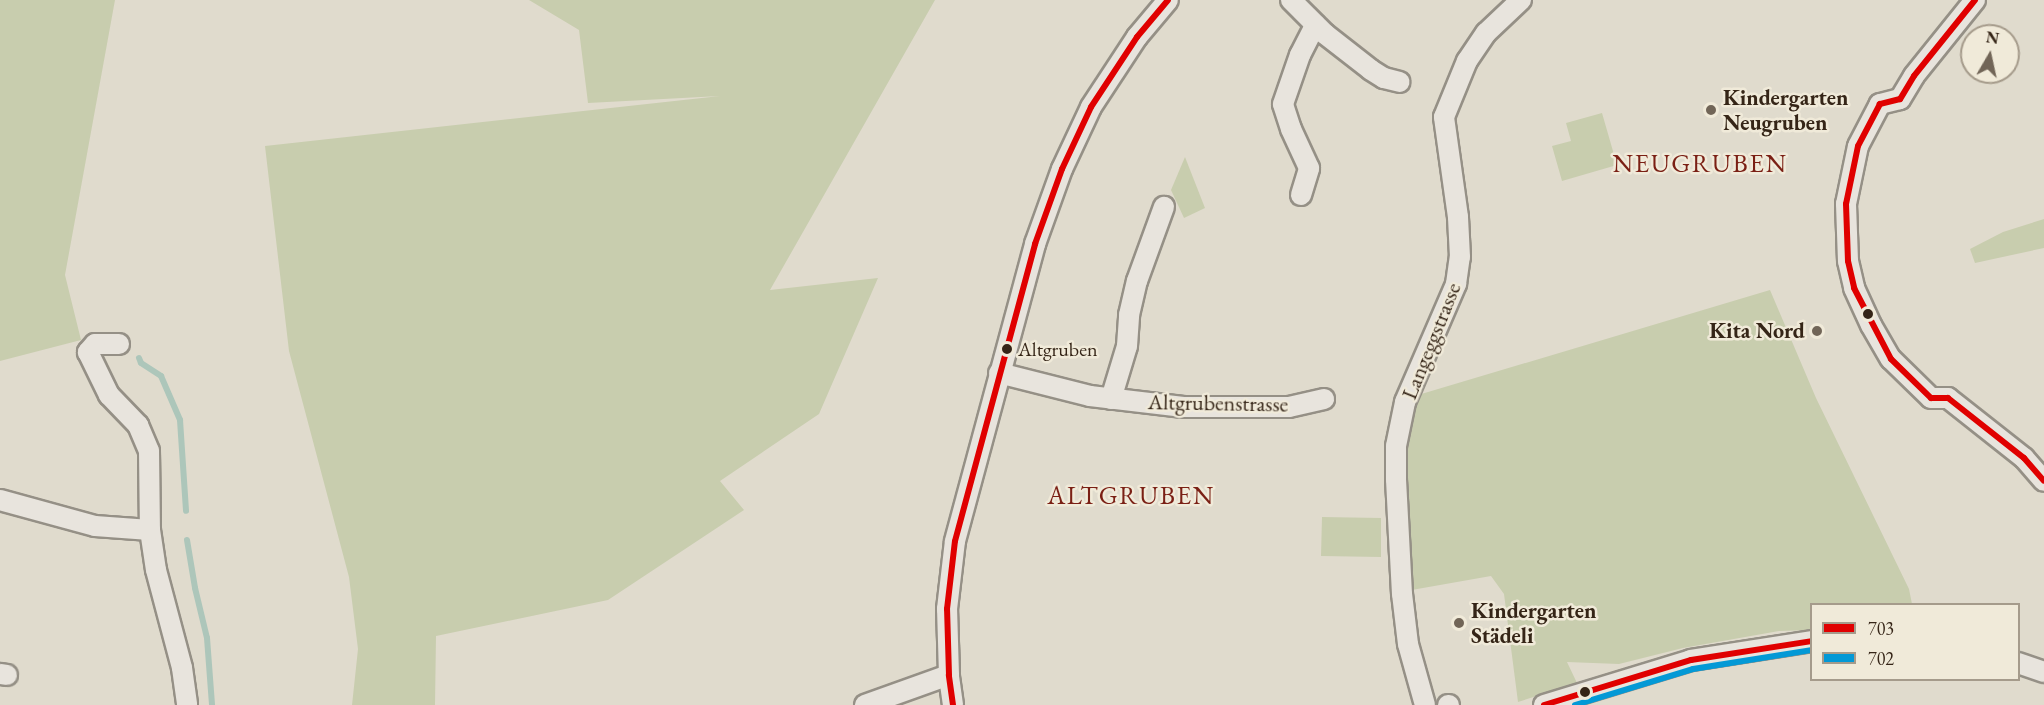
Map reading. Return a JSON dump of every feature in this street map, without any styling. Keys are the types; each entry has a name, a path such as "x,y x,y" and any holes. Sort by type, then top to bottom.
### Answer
{"street":[{"path":"953,705 949,675 947,609 955,541 1044,215 1071,148 1091,107 1120,61 1168,0"},
{"path":"1291,0 1315,25 1371,70 1384,78 1400,82"},
{"name":"Langeggstrasse","path":"1425,705 1408,644 1402,594 1396,446 1405,402 1456,284 1460,257 1458,217 1444,117 1467,62 1486,33 1521,0"},
{"path":"1975,0 1914,76 1900,99 1880,104 1858,146 1846,204 1848,261 1854,288 1871,325 1891,359 1931,399 1948,398 2024,458 2044,481"},
{"path":"1301,195 1310,168 1291,129 1283,104 1300,55 1315,25"},
{"name":"Altgrubenstrasse","path":"1112,399 1127,346 1129,315 1137,281 1164,207"},
{"path":"119,344 95,344 88,352 109,395 146,437 151,473 150,530 156,570 182,668 187,705"},
{"name":"Altgrubenstrasse","path":"999,373 1112,399 1183,407 1289,407 1324,399"},
{"path":"0,500 95,526 150,530"},
{"path":"1544,705 1691,660 1810,641"},
{"path":"2020,663 2044,672"},
{"path":"865,705 949,675"}],"green space":[{"path":"0,0 115,0 65,275 81,340 0,361"},
{"path":"529,0 935,0 770,290 878,278 819,414 720,481 744,510 608,600 436,636 435,705 352,705 358,649 349,577 289,351 265,146 720,96 588,103 579,30"},
{"path":"1602,113 1617,165 1562,181 1552,146 1571,141 1566,123"},
{"path":"1185,157 1205,208 1184,218 1171,190"},
{"path":"2044,219 2044,248 1975,263 1970,249 2003,232"},
{"path":"1770,290 1816,398 1909,589 1912,603 1810,603 1810,630 1779,631 1683,648 1619,664 1567,662 1577,683 1518,702 1504,594 1491,576 1406,591 1399,475 1412,402 1418,395"},
{"path":"1322,517 1381,518 1381,557 1321,556"}],"waterway":[{"path":"139,358 141,363 161,376 180,420 186,511"},
{"path":"187,540 207,638 212,705"}],"transit line":[{"name":"703","path":"953,705 949,675 947,609 955,541 1035,244 1062,169 1091,107 1137,37 1168,0"},
{"name":"703","path":"1975,0 1914,76 1900,99 1880,104 1858,146 1846,204 1848,261 1854,288 1891,359 1931,398 1948,398 2024,458 2044,481"},
{"name":"703","path":"1544,705 1691,660 1810,641"},
{"name":"702","path":"1575,705 1693,669 1810,650"}],"place":[{"name":"Kindergarten Neugruben","path":"1711,110"},
{"name":"Kita Nord","path":"1817,331"},
{"name":"Altgruben","path":"1007,349"},
{"name":"Kindergarten Städeli","path":"1459,623"}],"district":[{"name":"NEUGRUBEN","path":"1700,164"},
{"name":"ALTGRUBEN","path":"1131,496"}]}
